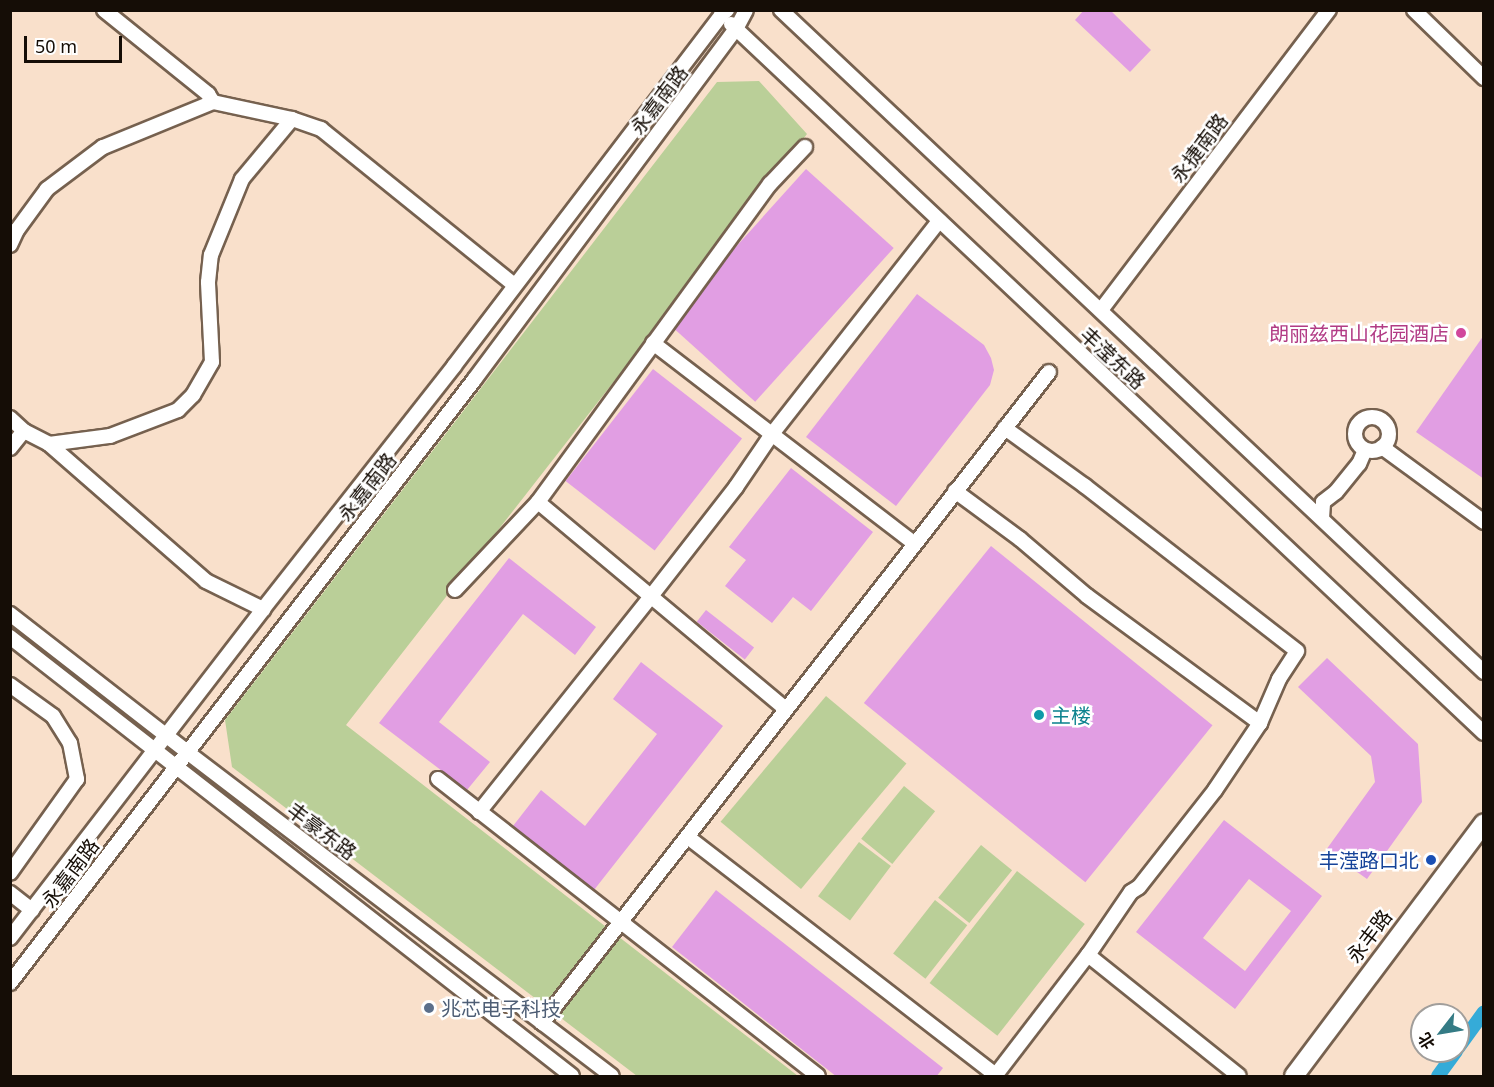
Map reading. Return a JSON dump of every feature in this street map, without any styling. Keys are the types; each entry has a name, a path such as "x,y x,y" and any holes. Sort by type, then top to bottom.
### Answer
{"main road":[{"name":"永丰路","path":"1294,1077 1484,823"}],"street":[{"path":"104,10 208,94 213,102"},
{"name":"永嘉南路","path":"10,983 474,380 736,29 747,10"},
{"name":"丰滢东路","path":"782,10 1484,672"},
{"name":"永捷南路","path":"1101,310 1329,10"},
{"path":"1414,10 1484,78"},
{"name":"永嘉南路","path":"10,938 514,285 721,12"},
{"name":"丰滢东路","path":"721,12 736,29 939,221 1484,733"},
{"path":"10,245 17,230 47,189 103,147 213,102 292,119 321,129 514,285"},
{"path":"49,444 110,436 178,410 194,395 212,362 208,282 211,255 242,179 292,119"},
{"path":"455,590 538,502 770,184 805,147"},
{"path":"479,812 736,487 772,434 939,221"},
{"path":"653,343 914,543"},
{"path":"542,1023 689,838 786,708 1049,372"},
{"path":"1367,417 1379,418 1387,426 1389,438 1382,447 1365,450 1357,443 1354,433 1358,423 1367,417"},
{"path":"10,418 24,431 49,444 198,574 263,609"},
{"path":"689,838 996,1076 1088,955 1131,892 1139,887 1215,790 1260,723 1279,679 1297,651 1005,428"},
{"path":"10,448 24,431"},
{"path":"1382,447 1484,522"},
{"path":"1323,518 1323,502 1336,492 1359,464 1365,450"},
{"path":"956,491 1020,539 1087,596 1260,723"},
{"path":"538,502 652,594 786,708"},
{"name":"丰豪东路","path":"10,614 612,1077"},
{"name":"丰豪东路","path":"10,637 572,1077"},
{"path":"10,685 53,716 70,743 77,779 10,873"},
{"path":"438,779 818,1077"},
{"path":"10,893 32,910"},
{"path":"1088,955 1239,1077"}],"green space":[{"path":"759,81 807,134 346,725 798,1076 637,1076 232,767 225,720 717,82"},
{"path":"826,696 906,763 801,889 721,822"},
{"path":"904,786 935,811 892,864 861,839"},
{"path":"859,842 891,866 850,920 818,896"},
{"path":"981,845 1012,870 969,923 938,898"},
{"path":"1017,871 1085,924 997,1036 930,983"},
{"path":"935,900 967,925 925,979 893,954"}],"building":[{"path":"1084,10 1110,10 1151,50 1130,72 1075,20"},
{"path":"806,169 894,248 755,402 667,323"},
{"path":"917,294 984,345 994,370 990,385 896,506 806,437"},
{"path":"1484,335 1484,479 1416,432"},
{"path":"653,369 742,439 655,550 566,481"},
{"path":"791,468 873,532 811,611 793,597 772,623 725,586 746,560 729,547"},
{"name":"主楼","path":"991,546 1212,725 1085,882 864,703"},
{"path":"509,558 596,627 575,655 523,614 439,722 490,762 467,790 379,723"},
{"path":"706,610 754,648 745,659 697,622"},
{"path":"1327,658 1418,744 1422,802 1367,879 1326,850 1375,782 1371,756 1298,687"},
{"path":"641,662 723,726 594,890 513,826 541,790 585,826 657,734 613,699"},
{"path":"1224,820 1322,896 1235,1009 1136,932","holes":["1249,879 1291,911 1245,971 1203,938"]},
{"path":"716,890 943,1068 936,1077 837,1077 672,947"}],"waterway":[{"path":"1470,1031 1484,1012"},
{"path":"1438,1076 1447,1063"}],"place":[{"name":"朗丽兹西山花园酒店","path":"1461,333"},
{"name":"主楼","path":"1039,715"},
{"name":"丰滢路口北","path":"1431,860"},
{"name":"兆芯电子科技","path":"429,1008"}]}
